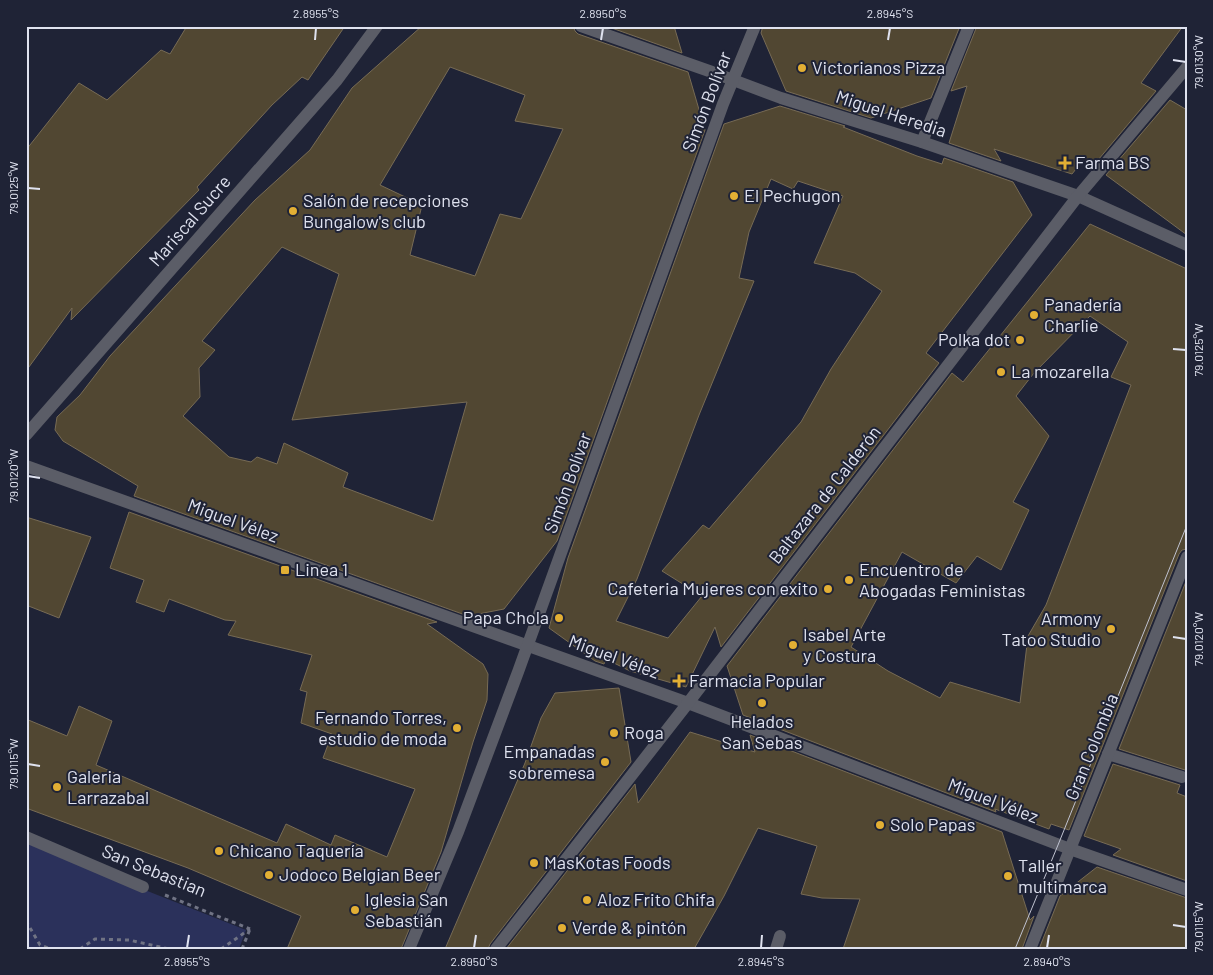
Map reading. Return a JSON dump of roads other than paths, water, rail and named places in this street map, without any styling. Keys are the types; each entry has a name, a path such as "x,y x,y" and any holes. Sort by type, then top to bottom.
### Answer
{"street":[{"name":"Mariscal Sucre","path":"26,435 337,80 377,26"},
{"name":"Miguel Heredia","path":"581,26 733,79 781,98 922,142 1078,196 1187,245"},
{"name":"Simón Bolívar","path":"408,949 458,832 528,645 723,104 755,26"},
{"path":"922,142 969,26"},
{"name":"Baltazara de Calderón","path":"496,949 1078,196 1187,67"},
{"name":"Miguel Vélez","path":"26,466 688,702 1070,849 1187,890"},
{"name":"Gran Colombia","path":"1030,949 1187,557"},
{"path":"1108,754 1182,777"},
{"name":"San Sebastian","path":"26,837 143,887"},
{"path":"776,949 780,936"}],"tram line":[{"path":"1015,949 1187,525"}],"place":[{"name":"Victorianos Pizza","path":"802,68"},
{"name":"Farma BS","path":"1065,163"},
{"name":"El Pechugon","path":"734,196"},
{"name":"Salón de recepciones Bungalow's club","path":"293,211"},
{"name":"Panadería Charlie","path":"1034,315"},
{"name":"Polka dot","path":"1020,340"},
{"name":"La mozarella","path":"1001,372"},
{"name":"Linea 1","path":"285,570"},
{"name":"Encuentro de Abogadas Feministas","path":"849,580"},
{"name":"Cafeteria Mujeres con exito","path":"828,589"},
{"name":"Papa Chola","path":"559,618"},
{"name":"Armony Tatoo Studio","path":"1111,629"},
{"name":"Isabel Arte y Costura","path":"793,645"},
{"name":"Farmacia Popular","path":"679,681"},
{"name":"Helados San Sebas","path":"762,703"},
{"name":"Fernando Torres, estudio de moda","path":"457,728"},
{"name":"Roga","path":"614,733"},
{"name":"Empanadas sobremesa","path":"605,762"},
{"name":"Galeria Larrazabal","path":"57,787"},
{"name":"Solo Papas","path":"880,825"},
{"name":"Chicano Taquería","path":"219,851"},
{"name":"MasKotas Foods","path":"534,863"},
{"name":"Jodoco Belgian Beer","path":"269,875"},
{"name":"Taller multimarca","path":"1008,876"},
{"name":"Aloz Frito Chifa","path":"587,900"},
{"name":"Iglesia San Sebastián","path":"355,910"},
{"name":"Verde & pintón","path":"562,928"}]}
